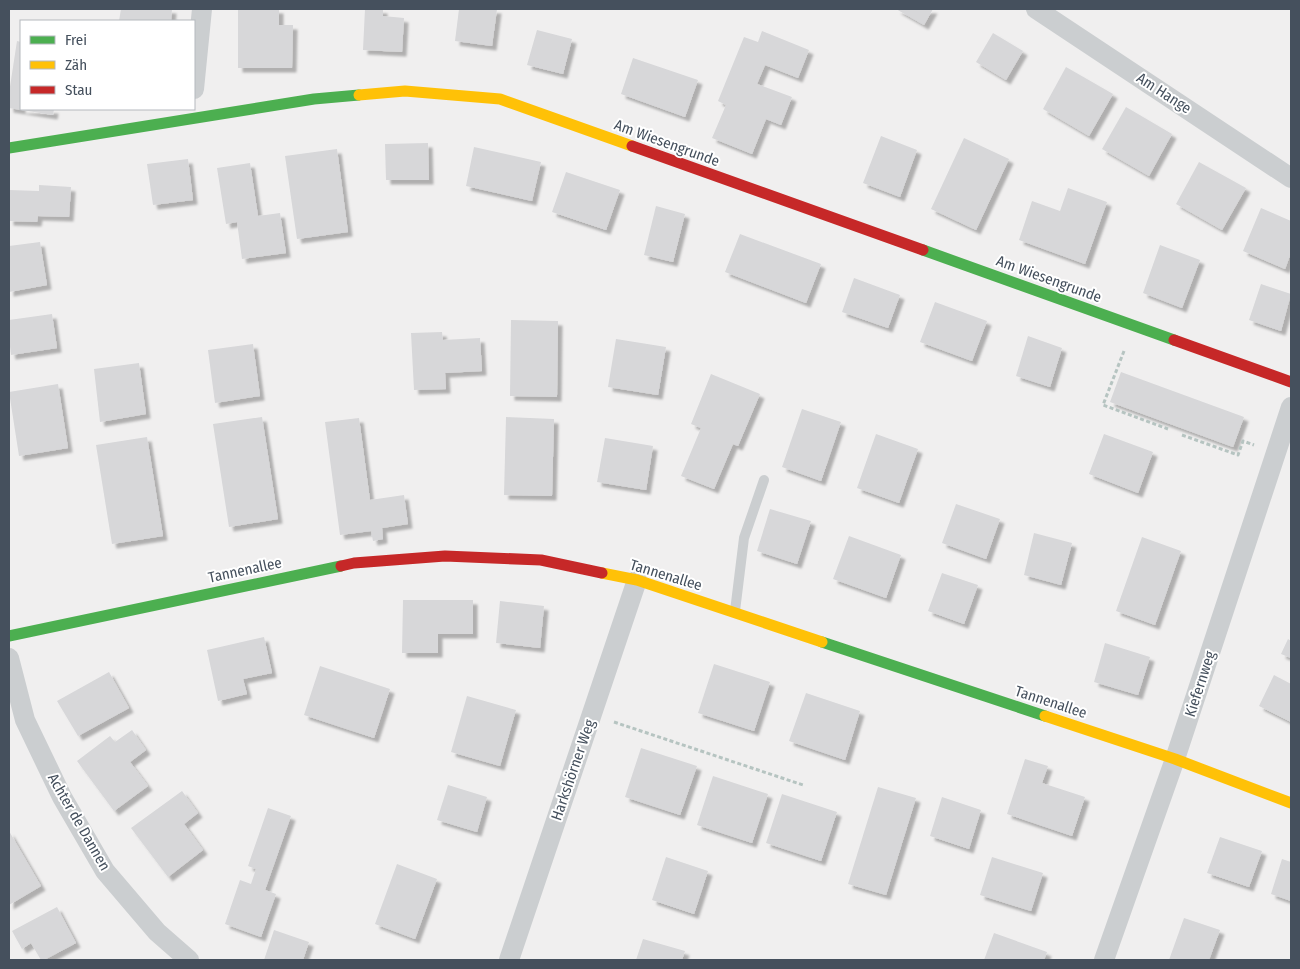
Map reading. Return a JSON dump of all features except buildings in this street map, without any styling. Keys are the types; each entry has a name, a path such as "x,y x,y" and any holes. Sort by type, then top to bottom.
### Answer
{"street":[{"path":"195,79 202,9"},
{"name":"Am Hange","path":"1036,9 1291,178"},
{"name":"Am Wiesengrunde","path":"9,148 191,114 314,99 405,92 500,99 1291,382"},
{"name":"Kiefernweg","path":"1104,960 1175,759 1291,407"},
{"name":"Tannenallee","path":"9,636 354,563 445,556 541,560 637,580 1175,759 1291,803"},
{"name":"Harkshörner Weg","path":"509,960 637,580"},
{"name":"Achter de Dannen","path":"9,658 25,720 62,797 91,846 106,870 157,932 189,960"}],"lane":[{"path":"735,612 744,538 764,480"}],"path":[{"path":"1133,325 1103,405 1168,429"},
{"path":"1182,435 1238,455 1243,441 1276,453"},
{"path":"592,715 803,785"}],"traffic: fast":[{"path":"9,148 314,99 359,95"},
{"path":"923,250 1174,340"},
{"path":"9,636 341,566"},
{"path":"822,642 1045,716"}],"traffic: slow":[{"path":"359,95 405,91 500,99 632,146"},
{"path":"602,573 637,580 822,642"},
{"path":"1045,716 1175,759 1291,803"}],"traffic: jam":[{"path":"632,146 923,250"},
{"path":"1174,340 1291,382"},
{"path":"341,566 354,563 445,556 541,560 602,573"}]}
